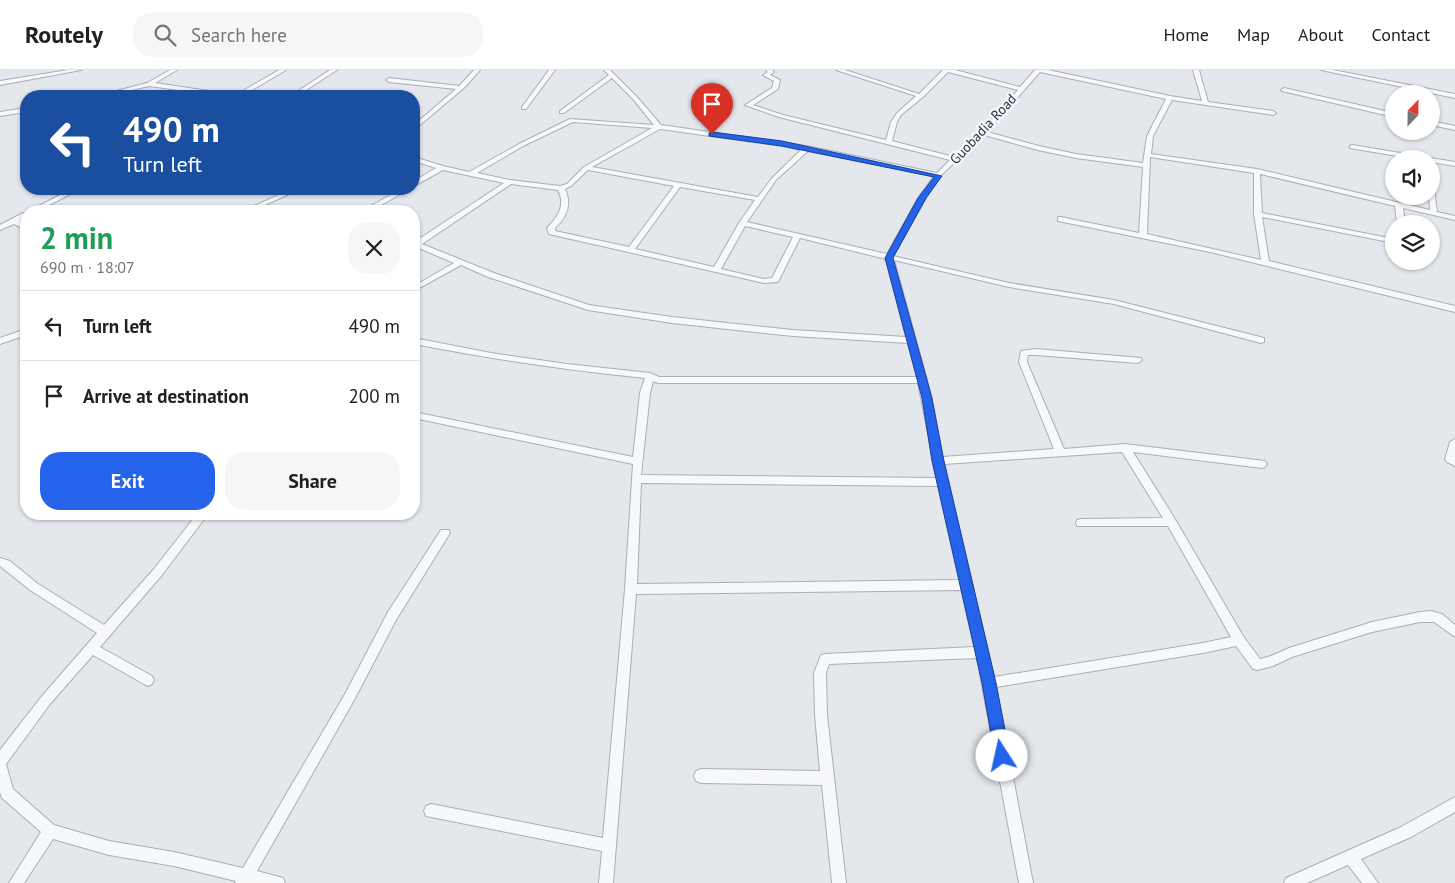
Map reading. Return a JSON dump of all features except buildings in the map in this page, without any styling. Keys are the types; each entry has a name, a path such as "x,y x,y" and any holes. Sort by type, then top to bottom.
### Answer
{"street":[{"path":"32,78 33,70"},
{"path":"0,83 78,70"},
{"path":"124,90 149,84 174,70"},
{"path":"248,90 283,70"},
{"path":"303,90 334,70"},
{"path":"420,123 460,88 477,70"},
{"path":"524,108 552,70"},
{"path":"768,70 770,72 766,75 777,80 775,89 748,105 781,116 956,159"},
{"path":"839,70 921,96"},
{"path":"889,141 894,122 899,114 921,96 947,70 1021,89"},
{"path":"1039,70 1170,98 1273,113"},
{"name":"Guobadia Road","path":"889,258 922,198 938,176 983,133 1039,70"},
{"path":"1196,70 1205,102"},
{"path":"1324,70 1455,96"},
{"path":"562,112 610,72 636,98 659,127"},
{"path":"389,80 460,88"},
{"path":"149,84 192,90"},
{"path":"1284,90 1385,113"},
{"path":"1143,234 1146,165 1150,136 1170,98"},
{"path":"0,114 20,111"},
{"path":"470,174 521,145 572,120 659,127 807,148 938,176"},
{"path":"1440,125 1455,128"},
{"path":"420,161 442,168 510,182 561,188 569,185 586,168 659,127"},
{"path":"983,133 1076,156 1146,165"},
{"path":"1352,147 1385,152"},
{"path":"716,270 743,223 774,179 807,148"},
{"path":"1147,155 1257,171 1455,218"},
{"path":"1440,161 1455,164"},
{"path":"420,181 442,168"},
{"path":"586,168 760,199"},
{"path":"1257,171 1258,214 1265,262"},
{"path":"420,240 510,182"},
{"path":"630,251 678,185"},
{"path":"561,188 566,204 565,211 559,222 551,228 552,232 764,281 773,281 777,278 797,236"},
{"path":"45,205 65,195"},
{"path":"261,205 283,195"},
{"path":"377,205 395,195"},
{"path":"1433,205 1434,214"},
{"path":"1399,206 1400,215"},
{"path":"1258,214 1385,239"},
{"path":"0,228 20,218"},
{"path":"1061,219 1143,234 1455,308"},
{"path":"15,220 20,224"},
{"path":"743,223 1009,285 1114,302 1261,340"},
{"path":"420,245 491,275 588,307 672,320 793,333 911,340"},
{"path":"889,258 923,380 938,461 989,683 1026,883"},
{"path":"420,286 461,262"},
{"path":"0,341 20,334"},
{"path":"420,342 492,356 650,376 658,380 923,380"},
{"path":"1060,452 1023,362 1024,353 1036,352 1138,360"},
{"path":"606,883 632,589 636,479 645,393 650,376"},
{"path":"420,416 639,462"},
{"path":"1455,442 1450,459 1455,462"},
{"path":"938,461 1125,448 1262,464"},
{"path":"1125,448 1171,522 1239,640 1257,665 1372,627 1420,617 1431,616 1438,618 1455,632"},
{"path":"636,479 943,482"},
{"path":"0,761 46,700 158,572 195,520"},
{"path":"1081,523 1171,522"},
{"path":"244,880 349,698 392,616 445,533"},
{"path":"0,562 6,564 34,587 105,632"},
{"path":"632,589 967,585"},
{"path":"989,683 1239,640"},
{"path":"91,648 148,680"},
{"path":"840,883 821,715 820,673 825,659 982,652"},
{"path":"0,766 7,794 50,831 109,848 174,859 244,880 278,883"},
{"path":"701,776 828,778"},
{"path":"1291,883 1406,832 1455,804"},
{"path":"431,811 610,846"},
{"path":"16,883 50,831"},
{"path":"1350,856 1371,883"}],"route":[{"path":"712,134 858,158 938,176 922,198 889,258 923,380 938,461 989,683 1002,756"}]}
